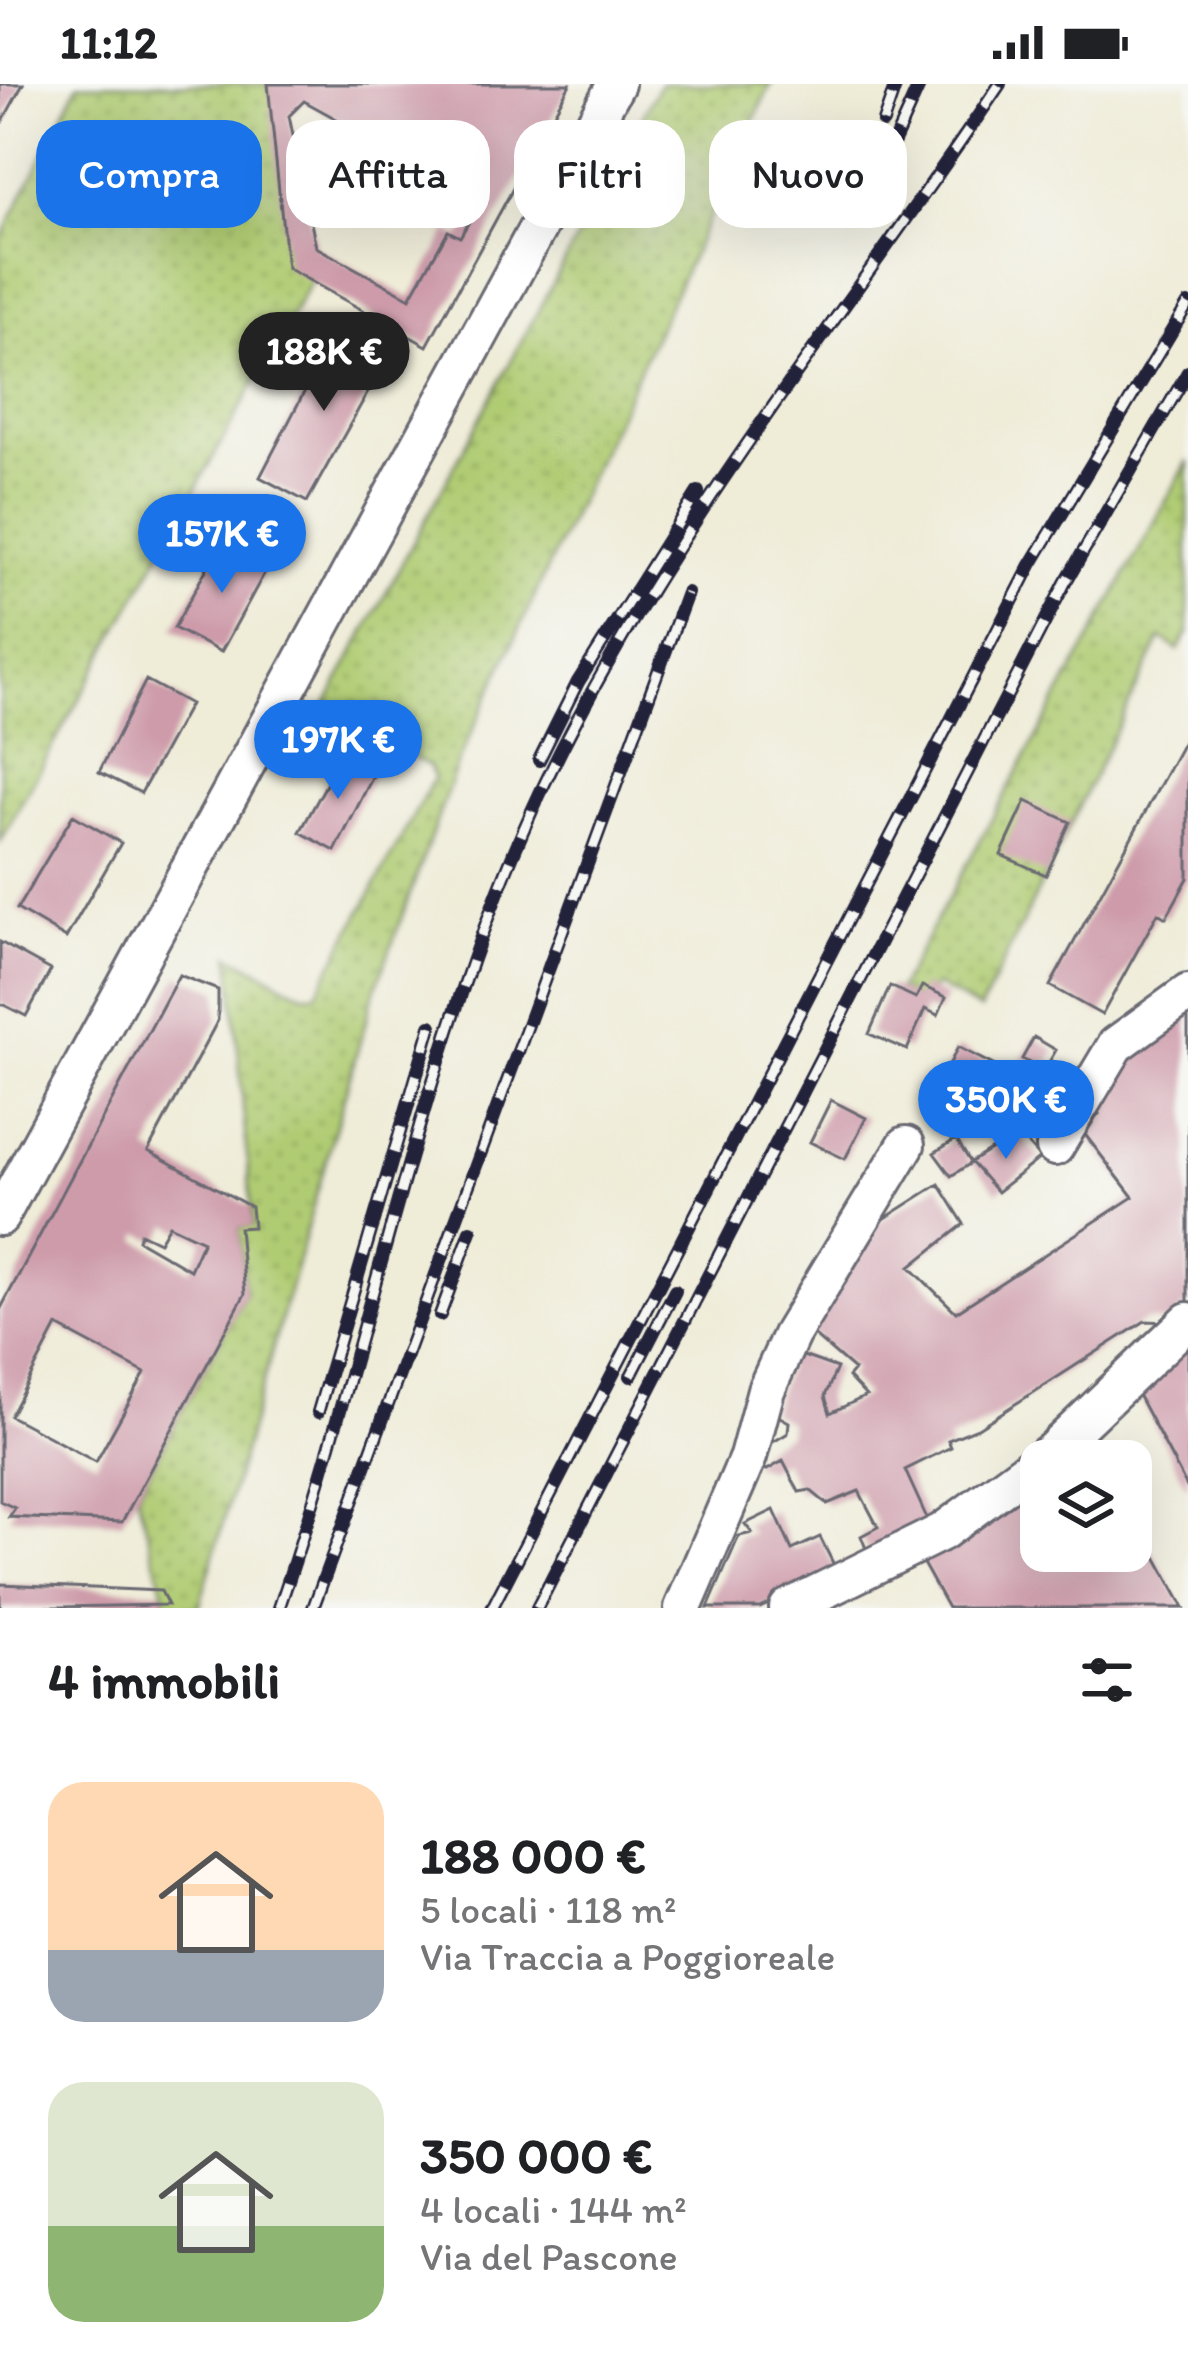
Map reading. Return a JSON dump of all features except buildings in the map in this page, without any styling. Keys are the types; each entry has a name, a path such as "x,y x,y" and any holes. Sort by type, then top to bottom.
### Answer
{"street":[{"path":"0,1217 616,84"},
{"path":"1055,1147 1117,1046 1188,993"},
{"path":"683,1608 748,1457 766,1390 791,1335 907,1145"},
{"path":"788,1608 942,1532 1052,1451 1188,1322"}],"green space":[{"path":"78,84 268,84 286,166 286,228 299,228 311,281 0,842 0,241 36,169 36,228 262,228 262,120 60,120"},
{"path":"660,84 771,84 754,120 709,120 709,218 458,762 372,999 199,1608 155,1608 167,1604 137,1495 245,1294 239,1228 253,1226 230,955 303,994 316,994 434,778 429,766 323,710 582,228 685,228 685,120 641,120"},
{"path":"1188,461 1188,633 1178,650 1161,638 980,1010 935,985 924,1002 898,990"}],"railway":[{"path":"884,120 896,84"},
{"path":"904,120 920,84"},
{"path":"279,1608 452,1022 523,831 571,731 683,540 1000,84"},
{"path":"492,1608 1031,565 1188,304"},
{"path":"537,1608 1065,583 1188,372"},
{"path":"539,760 578,682 698,492"},
{"path":"313,1608 687,593"},
{"path":"318,1412 431,1026"},
{"path":"440,1315 471,1231"},
{"path":"631,1376 675,1291"}]}
